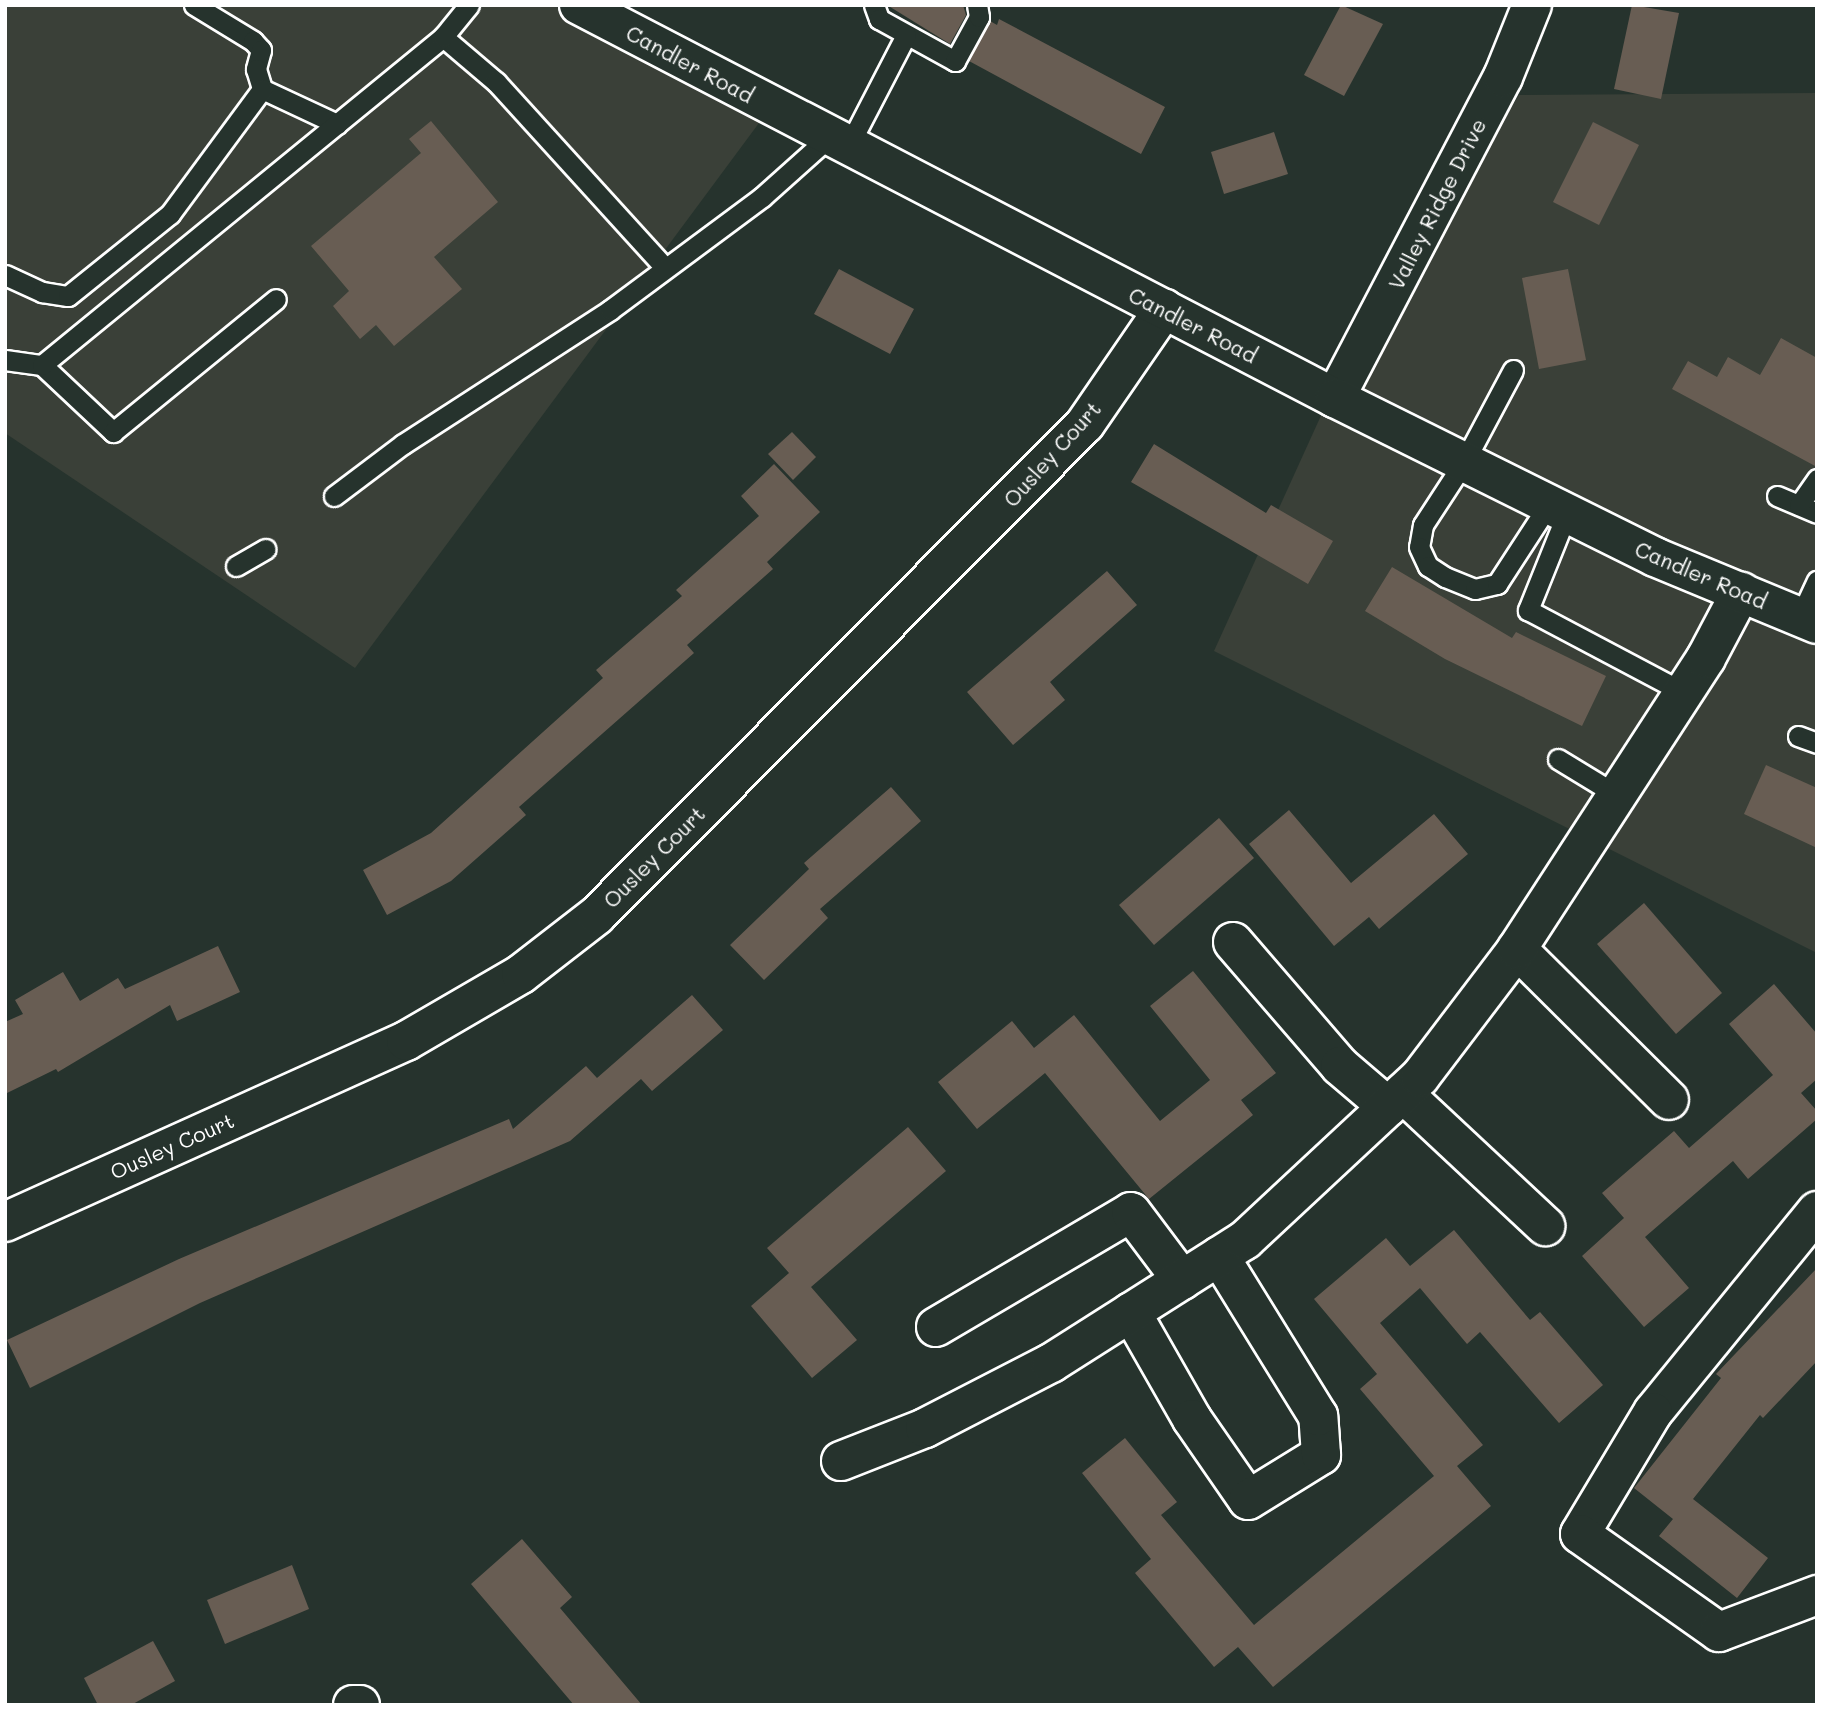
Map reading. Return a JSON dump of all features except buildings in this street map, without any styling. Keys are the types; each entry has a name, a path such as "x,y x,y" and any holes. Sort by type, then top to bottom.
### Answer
{"street":[{"name":"Candler Road","path":"579,5 1335,398 1655,557 1808,620"},
{"name":"Valley Ridge Drive","path":"1335,398 1497,89 1532,5"},
{"name":"Ousley Court","path":"5,1222 406,1041 521,974 597,915 1086,424 1164,309"},
{"path":"841,1461 925,1427 1040,1369 1245,1240 1420,1077 1517,949 1684,692 1741,592"},
{"path":"1233,942 1340,1066 1395,1100 1545,1226"},
{"path":"1517,949 1669,1100"},
{"path":"936,1327 1131,1212 1182,1280"},
{"path":"1817,1212 1653,1412 1580,1534 1719,1632 1817,1595"},
{"path":"1132,1312 1192,1419 1248,1500 1321,1455 1318,1416 1219,1256"}],"lane":[{"path":"194,5 253,41 261,50 256,69 262,89 337,124"},
{"path":"42,365 443,37 469,5"},
{"path":"874,5 879,19 955,61 979,17 977,5"},
{"path":"334,496 403,444 610,310 838,142 906,35"},
{"path":"443,37 496,82 665,268"},
{"path":"5,275 42,292 68,296 170,214 262,89"},
{"path":"5,360 42,365 113,432 276,299"},
{"path":"1513,370 1464,462 1423,525 1419,547 1428,566 1445,577 1475,589 1497,584 1558,509"},
{"path":"1777,496 1808,509 1817,479"},
{"path":"1558,509 1528,610 1684,692"},
{"path":"236,566 266,549"},
{"path":"1808,620 1817,581"},
{"path":"1558,759 1617,795"}],"shaded area":[{"path":"5,5 620,5 785,88 355,668 5,433"},
{"path":"1817,93 1817,953 1214,651 1324,409 1519,95"}]}
